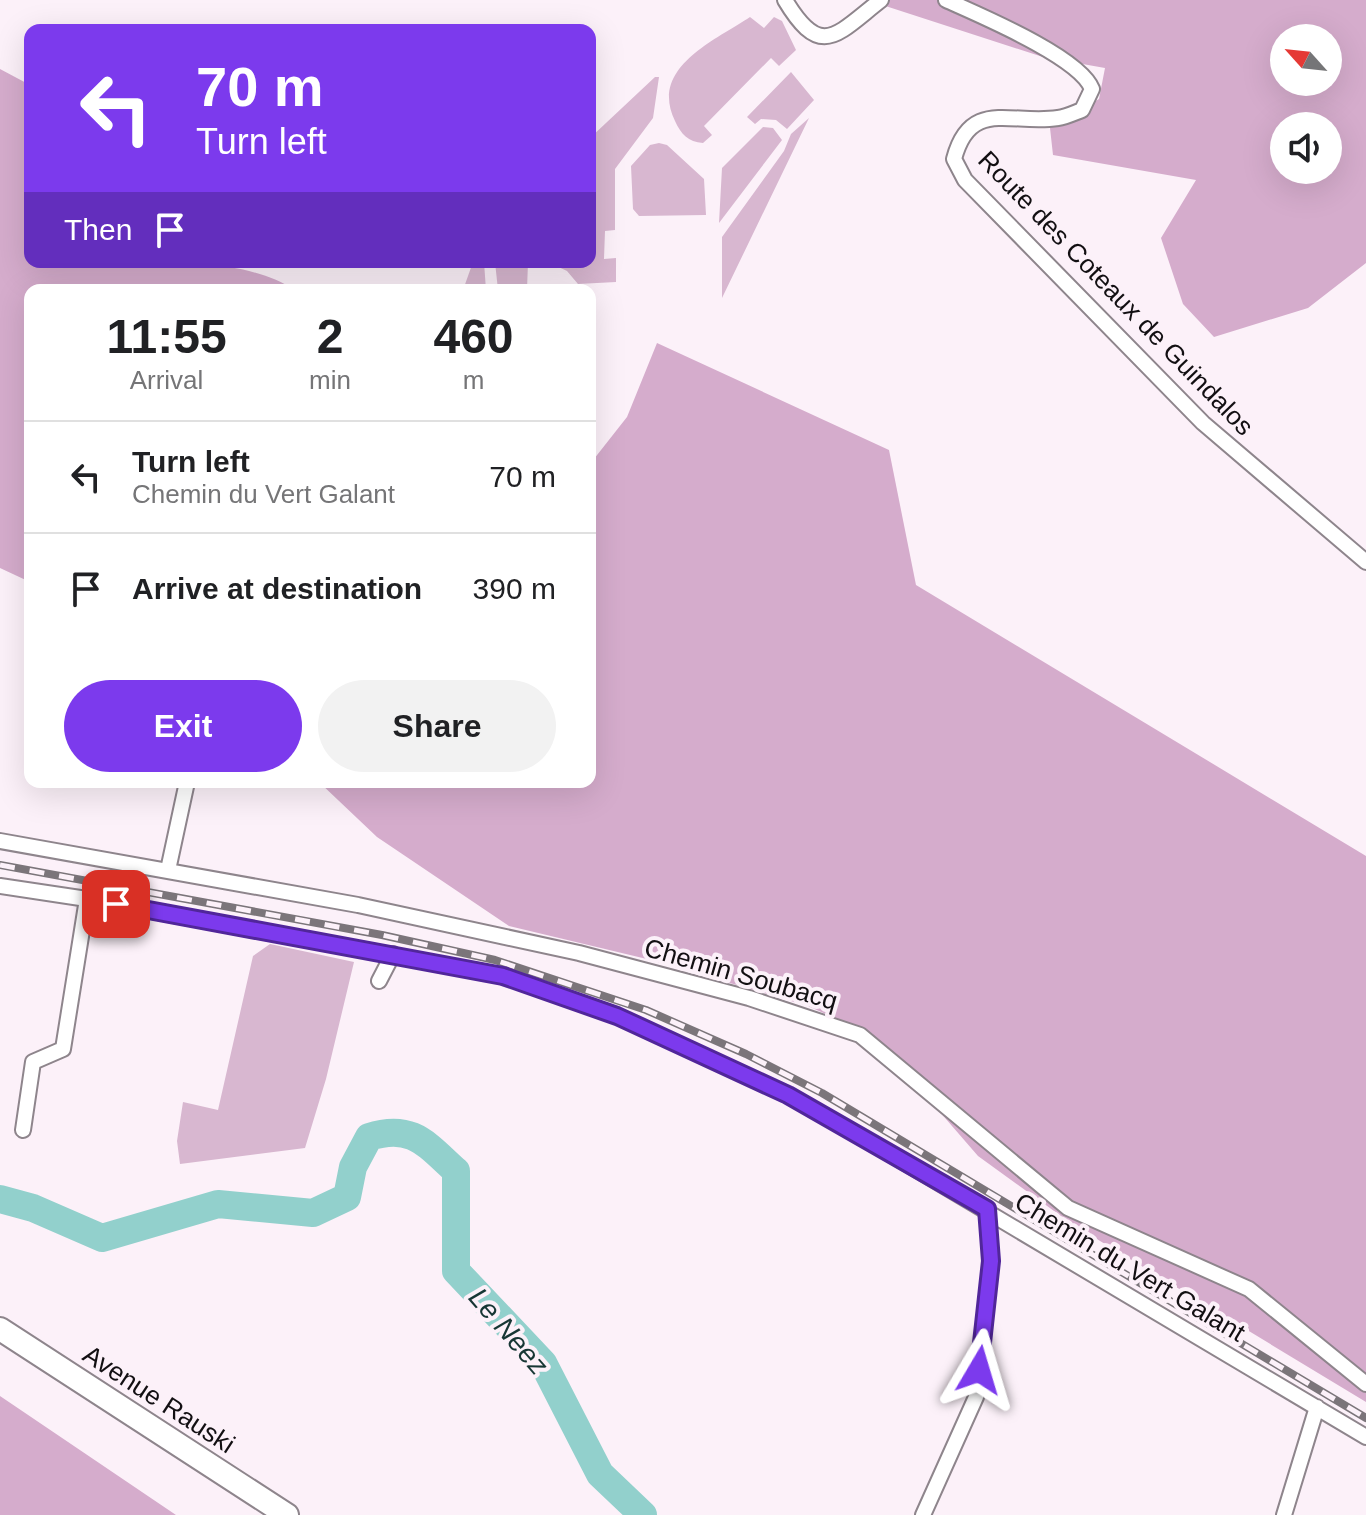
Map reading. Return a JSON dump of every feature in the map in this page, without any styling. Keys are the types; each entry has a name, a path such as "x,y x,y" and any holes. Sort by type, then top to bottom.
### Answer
{"main road":[{"name":"Avenue Rauski","path":"0,1329 287,1515"}],"street":[{"path":"785,0 803,30 819,36 837,34 881,0"},
{"name":"Route des Coteaux de Guindalos","path":"946,0 1001,25 1076,68 1088,79 1092,89 1082,110 1058,118 989,118 974,124 959,137 954,159 965,180 1203,423 1366,562"},
{"path":"168,870 186,788"},
{"name":"Chemin Soubacq","path":"0,841 358,905 579,953 749,998 860,1035 1068,1208 1249,1289 1366,1384"},
{"name":"Chemin du Vert Galant","path":"0,886 87,899 503,976 617,1016 788,1095 987,1209 1366,1437"},
{"path":"23,1130 33,1062 63,1049 87,899"},
{"path":"379,981 393,954"},
{"path":"926,1514 976,1397 991,1261 987,1209"},
{"path":"1284,1515 1317,1407"}],"shaded area":[{"path":"867,0 1366,0 1366,263 1308,308 1214,337 1183,304 1161,238 1196,180 1053,155 1050,128 1099,99 1105,68 1043,57"},
{"path":"750,17 764,28 774,17 782,21 796,50 779,66 771,58 704,126 712,135 703,143 693,141 675,121 669,102 671,86 689,58"},
{"path":"0,69 24,82 24,268 232,268 269,277 282,284 24,284 24,579 0,568"},
{"path":"791,72 814,100 787,129 776,120 761,119 755,124 747,117"},
{"path":"655,77 659,77 653,118 615,169 615,230 605,231 604,259 616,258 616,282 578,284 561,268 596,268 596,132"},
{"path":"809,118 722,298 722,237 784,151 791,134"},
{"path":"763,127 773,128 782,140 719,223 722,168"},
{"path":"650,145 667,145 704,179 706,215 639,216 633,209 631,166"},
{"path":"471,268 484,268 486,284 465,284"},
{"path":"496,268 528,268 527,284 497,284"},
{"path":"657,343 889,450 916,585 1366,856 1366,1402 1072,1224 978,1156 874,1036 808,1006 651,960 509,926 377,837 325,788 596,788 596,456 627,417"},
{"path":"270,944 354,962 326,1079 305,1148 180,1164 177,1141 183,1102 218,1110 253,956"},
{"path":"0,1396 176,1515 0,1515"}],"waterway":[{"name":"Le Neez","path":"0,1199 33,1208 102,1238 218,1204 313,1213 347,1197 353,1167 369,1137 384,1133 408,1134 427,1145 456,1171 456,1271 543,1363 600,1474 643,1515"}],"railway":[{"path":"0,865 382,935 495,960 646,1010 746,1054 822,1093 1366,1418"}],"route":[{"path":"116,904 503,976 617,1016 788,1095 987,1209 991,1261 979,1370"}]}
